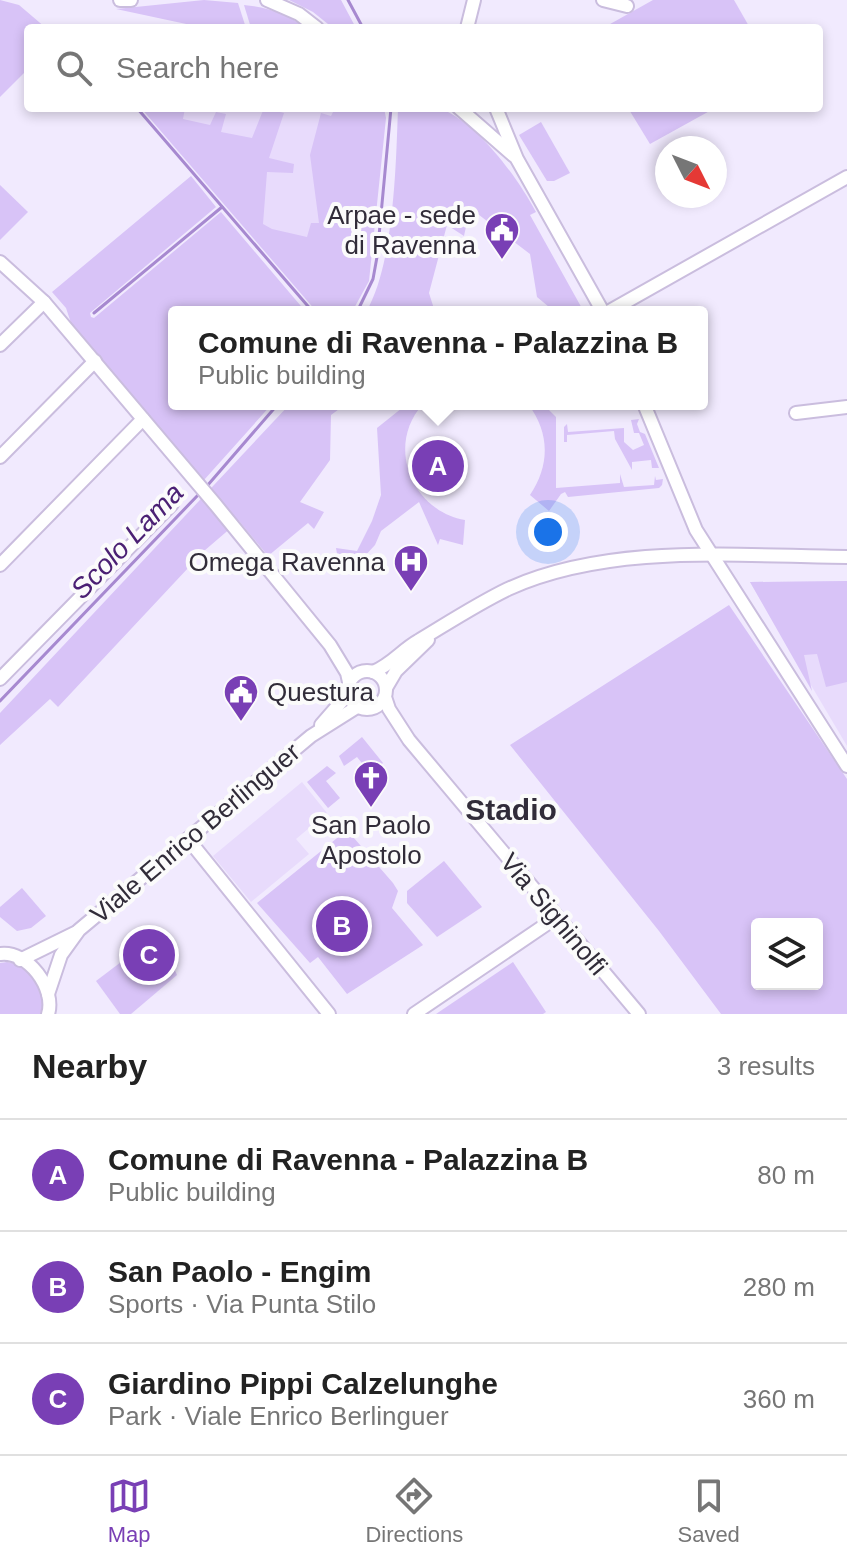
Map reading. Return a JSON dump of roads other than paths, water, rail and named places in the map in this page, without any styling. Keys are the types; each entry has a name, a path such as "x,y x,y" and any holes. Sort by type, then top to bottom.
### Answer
{"street":[{"path":"120,0 131,0"},
{"path":"267,0 299,14 312,24"},
{"path":"468,24 474,0"},
{"path":"603,0 627,6"},
{"path":"464,112 517,159"},
{"path":"498,112 517,159 603,306"},
{"path":"617,306 847,177"},
{"path":"0,262 44,302 212,500 330,645 347,673 348,688 364,708 379,705 396,671 436,632"},
{"path":"0,345 44,302"},
{"path":"0,457 95,361"},
{"path":"796,413 847,407"},
{"path":"646,410 689,517 847,766"},
{"path":"0,565 143,419"},
{"path":"0,679 172,504"},
{"path":"348,688 356,674 391,662 416,642 477,605 511,588 576,566 608,560 712,556 847,557"},
{"path":"330,645 382,678 386,692"},
{"name":"Viale Enrico Berlinguer","path":"311,736 348,688"},
{"name":"Via Sighinolfi","path":"386,692 389,709 409,740 639,1014"},
{"name":"Via Sighinolfi","path":"364,708 384,718 409,740"},
{"name":"Viale Enrico Berlinguer","path":"20,960 79,930 311,736 364,708"},
{"path":"188,839 329,1014"},
{"path":"414,1014 557,917"},
{"name":"Viale Enrico Berlinguer","path":"48,994 61,955 79,930"},
{"path":"2,952 33,968 48,994 50,1012"}],"waterway":[{"name":"Scolo Lama","path":"348,0 361,24"},
{"path":"140,112 308,306"},
{"name":"Scolo Lama","path":"360,306 373,279 377,257 391,112"},
{"path":"94,313 222,207"},
{"name":"Scolo Lama","path":"207,486 273,410"},
{"name":"Scolo Lama","path":"0,701 199,494"}],"place":[{"name":"Arpae - sede di Ravenna","path":"502,261"},
{"name":"Comune di Ravenna - Palazzina B","path":"438,466"},
{"name":"Omega Ravenna","path":"411,593"},
{"name":"Questura","path":"241,723"},
{"name":"San Paolo Apostolo","path":"371,809"},
{"name":"San Paolo - Engim","path":"342,926"},
{"name":"Giardino Pippi Calzelunghe","path":"149,955"}],"district":[{"name":"Stadio","path":"511,809"}]}
